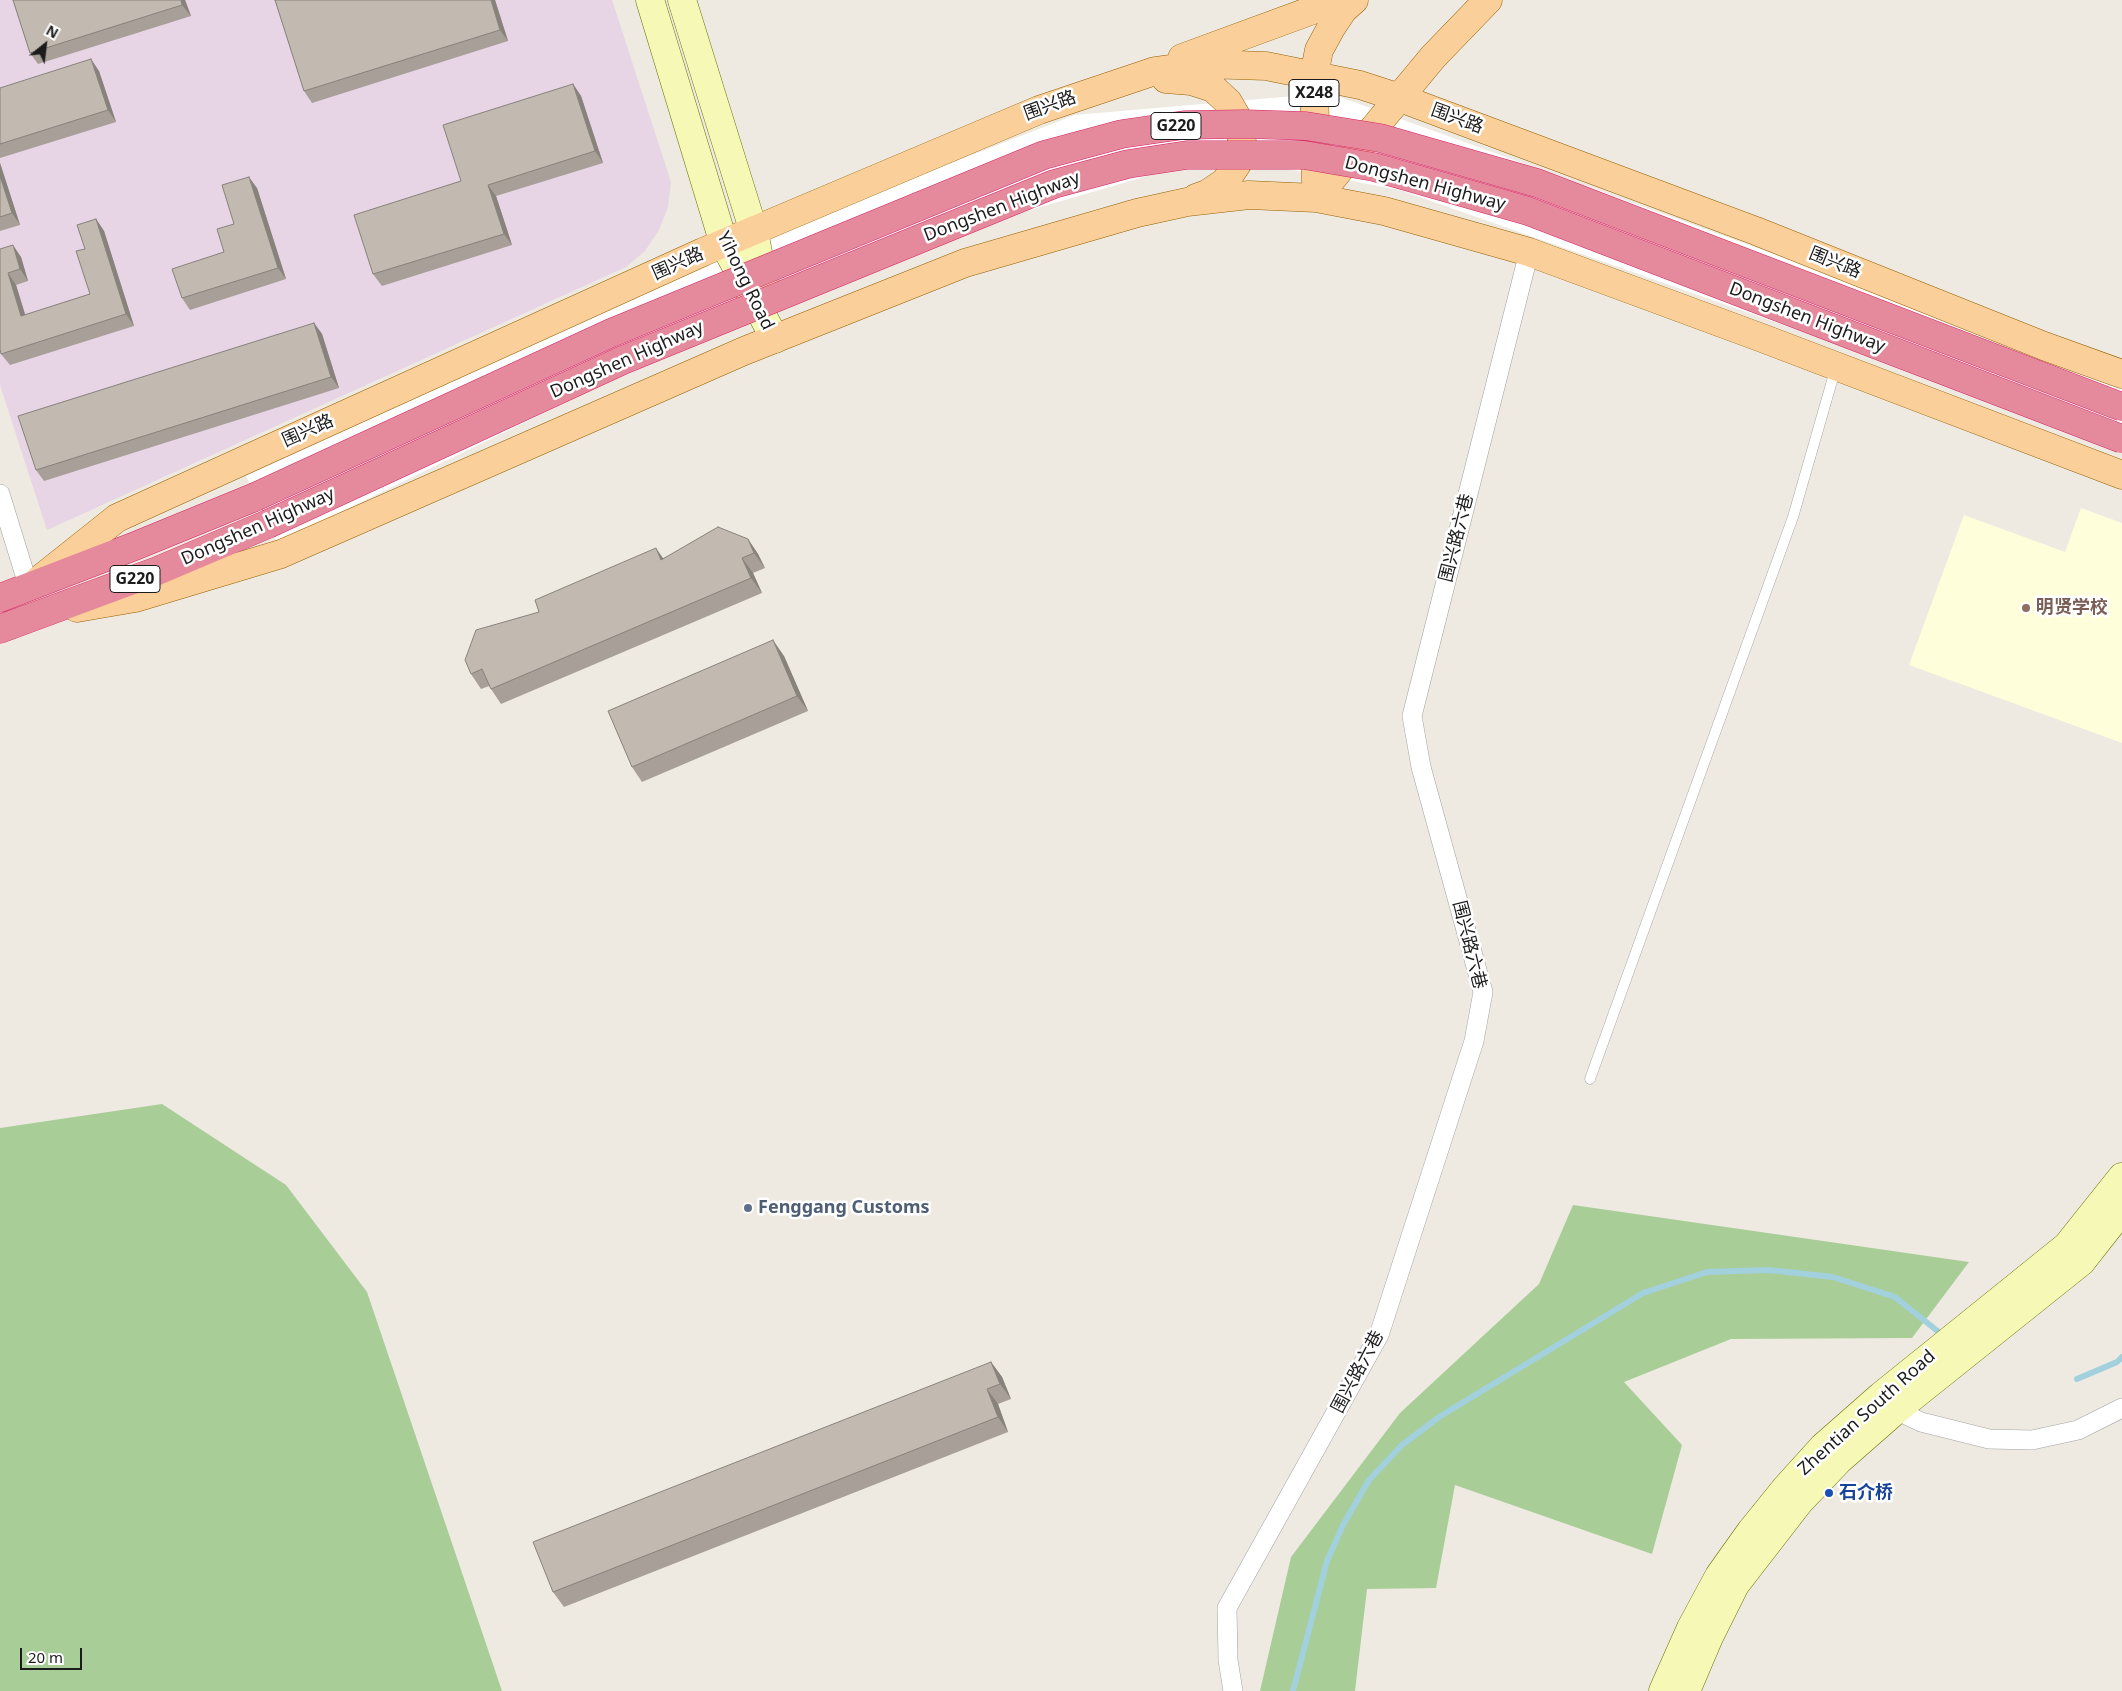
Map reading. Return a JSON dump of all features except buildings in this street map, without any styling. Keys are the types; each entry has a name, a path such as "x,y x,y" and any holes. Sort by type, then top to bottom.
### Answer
{"highway":[{"name":"Dongshen Highway","path":"0,598 255,497 611,333 1044,155 1122,134 1184,125 1246,124 1306,126 1380,138 1537,183 2122,407"},
{"name":"Dongshen Highway","path":"0,629 158,571 268,524 623,360 1054,184 1128,164 1187,155 1304,155 1347,162 1374,167 1528,211 2122,439"}],"main road":[{"name":"Yihong Road","path":"650,0 724,244 774,339"},
{"name":"Yihong Road","path":"682,0 754,232 774,339"},
{"path":"1101,88 1340,0"},
{"name":"X248","path":"1316,198 1314,74 1319,50 1330,28 1343,10 1354,0"},
{"path":"1316,198 1433,57 1488,0"},
{"name":"围兴路","path":"29,588 117,518 724,244 1039,110 1155,71 1205,64 1266,66 1314,74 1360,85 1400,98 1756,231 2035,342 2122,374"},
{"path":"1101,88 1170,78 1191,81 1213,88 1228,102 1239,121 1242,142 1237,164 1224,182 1206,194 1187,202"},
{"path":"44,614 135,598 281,554 774,339 964,263 1137,213 1187,202 1249,195 1316,198 1384,211 1529,252 2122,475"},
{"name":"Zhentian South Road","path":"1686,1691 1709,1637 1735,1585 1800,1501 1839,1460 1888,1403 1917,1365 2067,1246 2122,1177"},
{"name":"Zhentian South Road","path":"1663,1691 1691,1628 1719,1576 1750,1531 1823,1447 1888,1403 2081,1262 2122,1210"}],"street":[{"name":"围兴路六巷","path":"1234,1691 1228,1660 1227,1608 1379,1335 1474,1041 1483,992 1421,767 1412,716 1529,252"},
{"path":"0,494 29,588"},
{"path":"1888,1403 1921,1422 1989,1439 2032,1440 2078,1430 2122,1408"}],"lane":[{"path":"1590,1079 1794,517 1836,366"}],"shaded area":[{"path":"0,0 612,0 671,182 668,207 659,230 645,251 626,267 47,530 0,385"},
{"name":"明贤学校","path":"2081,508 2122,523 2122,743 1909,665 1964,515 2065,552"}],"green space":[{"path":"162,1104 286,1185 367,1292 502,1691 0,1691 0,1128"},
{"path":"1573,1205 1969,1262 1912,1338 1731,1339 1624,1382 1682,1445 1652,1554 1455,1485 1436,1588 1367,1589 1355,1691 1260,1691 1291,1557 1400,1413 1539,1284"}],"pier":[{"path":"1329,93 2122,380 2122,451 1891,363 1400,190 1277,167 1168,170 989,222 746,321 583,394 277,543 246,476 807,219 1075,115"}],"waterway":[{"path":"1293,1691 1327,1561 1343,1525 1369,1480 1402,1445 1439,1417 1643,1293 1707,1272 1769,1270 1833,1277 1895,1297 1945,1337"},
{"path":"2077,1379 2117,1362 2122,1357"}],"place":[{"name":"明贤学校","path":"2026,608"},
{"name":"Fenggang Customs","path":"748,1208"},
{"name":"石介桥","path":"1829,1493"}]}
